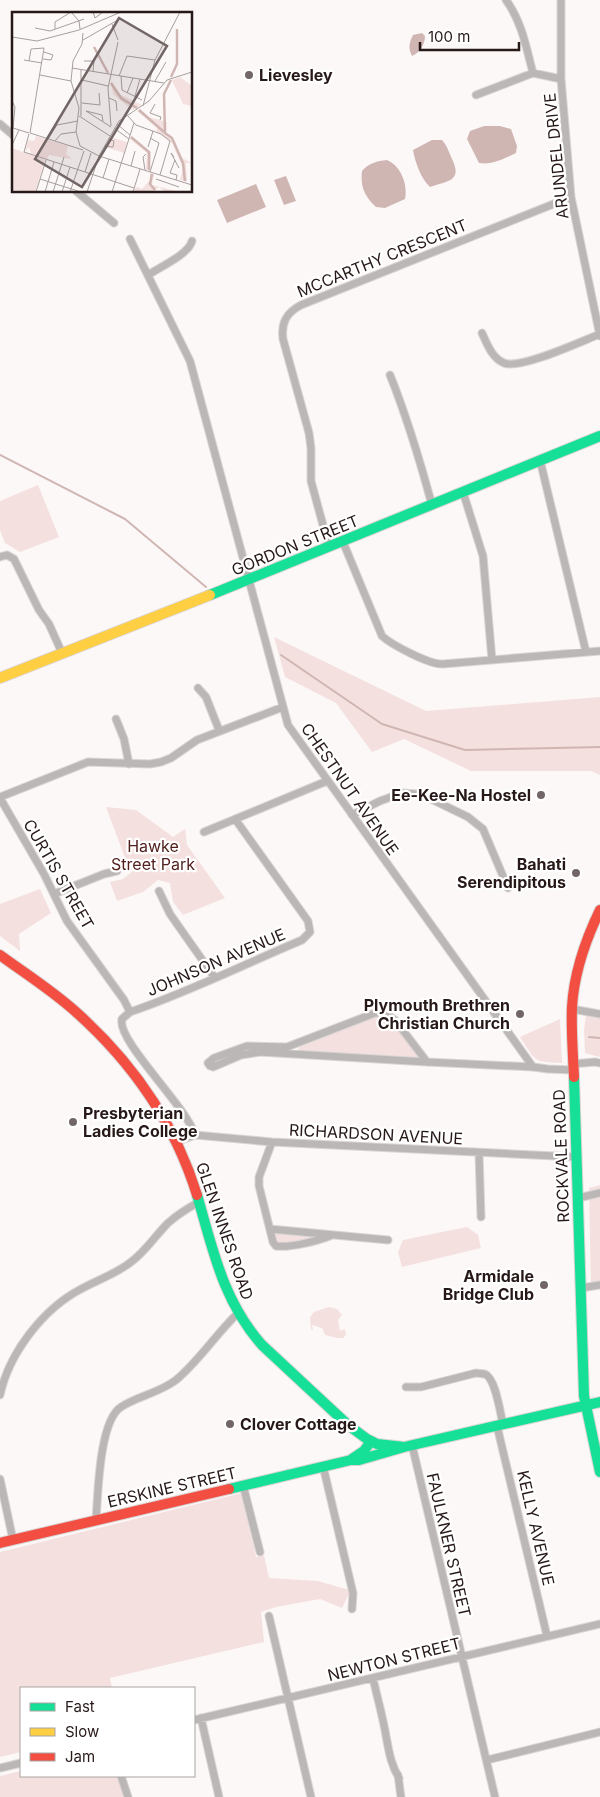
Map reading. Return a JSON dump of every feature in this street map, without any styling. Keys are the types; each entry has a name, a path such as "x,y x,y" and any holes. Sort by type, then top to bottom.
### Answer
{"street":[{"path":"506,0 515,12 520,24 533,73"},
{"name":"ARUNDEL DRIVE","path":"561,0 561,79 571,197 600,335"},
{"path":"476,96 533,73 561,79"},
{"path":"0,124 12,134"},
{"path":"77,192 114,223"},
{"name":"MCCARTHY CRESCENT","path":"329,547 311,481 309,432 283,339 282,328 288,314 301,305 571,197"},
{"name":"CHESTNUT AVENUE","path":"130,239 190,361 288,725 532,1066"},
{"path":"148,275 186,251 191,246 192,241"},
{"path":"482,333 496,358 505,364 528,362 600,335"},
{"path":"390,375 415,441 432,505"},
{"name":"GORDON STREET","path":"0,678 249,580 600,436"},
{"path":"540,460 586,652"},
{"path":"463,492 483,556 492,660"},
{"path":"342,542 378,629 386,640 437,664 600,651"},
{"path":"0,557 7,555 14,559 39,610 49,624 62,654"},
{"path":"198,688 206,697 220,730"},
{"path":"0,797 88,762 150,764 161,762 171,758 197,740 283,706"},
{"path":"116,720 124,738 130,764"},
{"path":"204,832 327,781"},
{"path":"352,815 380,801 402,793 418,794 433,800 468,817 483,829 508,888"},
{"name":"CURTIS STREET","path":"0,797 67,921 124,1000 130,1012"},
{"name":"JOHNSON AVENUE","path":"130,1012 302,940 310,932 308,921 235,819"},
{"path":"54,894 104,874 117,871"},
{"path":"159,891 170,914 215,978"},
{"name":"ROCKVALE ROAD","path":"600,910 587,938 576,971 572,1009 586,1405 600,1472"},
{"name":"GLEN INNES ROAD","path":"0,955 59,998 102,1038 142,1084 164,1119 192,1178 221,1276 231,1301 262,1345 348,1425 374,1443 408,1446"},
{"path":"572,1009 600,1014"},
{"path":"130,1012 121,1021 125,1032 140,1057 180,1108 192,1126 195,1135"},
{"path":"287,1051 362,1016 381,1012 395,1020 428,1062"},
{"path":"233,1054 249,1053 260,1049 428,1062 532,1066 548,1069 573,1067 595,1062 600,1063"},
{"name":"RICHARDSON AVENUE","path":"176,1142 195,1135 272,1142 576,1157"},
{"path":"272,1142 259,1177 259,1186 273,1242 276,1246 282,1247 330,1236"},
{"path":"479,1153 481,1217"},
{"path":"578,1198 600,1193"},
{"path":"0,1395 16,1355 30,1333 47,1314 79,1290 132,1262 176,1216 199,1202"},
{"path":"270,1229 388,1240"},
{"path":"581,1288 600,1285"},
{"path":"96,1520 99,1476 104,1442 112,1417 120,1408 160,1390 176,1380 238,1313"},
{"name":"KELLY AVENUE","path":"406,1387 421,1386 476,1373 484,1374 490,1378 493,1384 500,1425 547,1636"},
{"name":"ERSKINE STREET","path":"0,1543 323,1466 369,1458 408,1446 600,1402"},
{"path":"369,1458 374,1443"},
{"name":"ERSKINE STREET","path":"351,1460 374,1443"},
{"name":"FAULKNER STREET","path":"408,1446 495,1797"},
{"path":"323,1466 353,1593 352,1609"},
{"path":"0,1479 14,1540"},
{"path":"244,1485 260,1552"},
{"path":"269,1616 311,1797"},
{"name":"NEWTON STREET","path":"197,1719 600,1624"},
{"path":"373,1678 386,1736 393,1750 398,1768 401,1797"},
{"path":"197,1719 219,1797"},
{"path":"486,1760 600,1732"},
{"path":"0,1768 20,1763"},
{"path":"122,1777 128,1797"}],"green space":[{"path":"38,485 59,537 20,552 5,543 0,530 0,501"},
{"path":"274,637 426,711 600,697 600,775 591,771 471,771 404,739 372,752 336,703 285,677"},
{"name":"Hawke Street Park","path":"106,807 136,810 173,837 185,829 187,845 225,898 183,915 173,902 170,883 158,880 143,892 117,901 110,882 123,879 133,871 124,855"},
{"path":"40,889 51,913 19,934 20,951 0,936 0,904"},
{"path":"382,1015 389,1017 419,1056 418,1058 301,1052 298,1050 300,1045 364,1018"},
{"path":"586,1015 600,1017 600,1057 585,1053 584,1030"},
{"path":"560,1019 562,1063 545,1062 536,1059 520,1037"},
{"path":"600,1185 600,1288 591,1290 589,1188"},
{"path":"467,1227 478,1235 481,1248 402,1267 398,1252 403,1240"},
{"path":"270,1229 330,1236 276,1246"},
{"path":"329,1307 337,1309 342,1315 338,1320 340,1331 345,1329 346,1335 343,1338 325,1335 322,1328 312,1325 313,1330 311,1329 310,1317 314,1312"},
{"path":"242,1493 256,1557 264,1555 269,1578 318,1581 349,1590 349,1594 342,1608 320,1599 276,1607 261,1612 264,1642 110,1678 112,1687 20,1687 20,1752 0,1757 0,1552"},
{"path":"20,1771 20,1777 117,1777 124,1797 0,1797 0,1776"}],"shaded area":[{"path":"422,33 425,36 423,45 412,56 410,43 413,35"},
{"path":"484,126 500,126 511,129 517,146 516,153 493,162 479,163 467,139 470,131"},
{"path":"432,140 442,140 453,161 455,173 451,180 430,187 419,170 413,150"},
{"path":"387,160 400,171 405,187 405,199 385,208 376,207 364,191 362,171 373,163"},
{"path":"286,176 296,201 284,205 274,180"},
{"path":"256,184 266,207 227,223 217,200"}],"waterway":[{"path":"0,455 125,519 206,587"},
{"path":"281,655 382,724 465,750 600,747"},
{"path":"589,1037 600,1038"}],"traffic: fast":[{"path":"210,595 600,436"},
{"path":"574,1077 584,1396 600,1472"},
{"path":"197,1195 214,1255 229,1293 238,1311 262,1345 348,1425 367,1439 377,1444 404,1447"},
{"path":"229,1489 600,1402"},
{"path":"352,1459 364,1451 371,1441"}],"traffic: slow":[{"path":"0,678 210,595"}],"traffic: jam":[{"path":"574,1077 573,994 581,957 600,910"},
{"path":"0,955 67,1004 96,1031 133,1073 164,1119 177,1143 197,1195"},
{"path":"0,1543 229,1489"}],"place":[{"name":"Lievesley","path":"249,75"},
{"name":"Ee-Kee-Na Hostel","path":"541,795"},
{"name":"Bahati Serendipitous","path":"576,873"},
{"name":"Plymouth Brethren Christian Church","path":"520,1014"},
{"name":"Presbyterian Ladies College","path":"73,1122"},
{"name":"Armidale Bridge Club","path":"544,1285"},
{"name":"Clover Cottage","path":"230,1424"}]}
